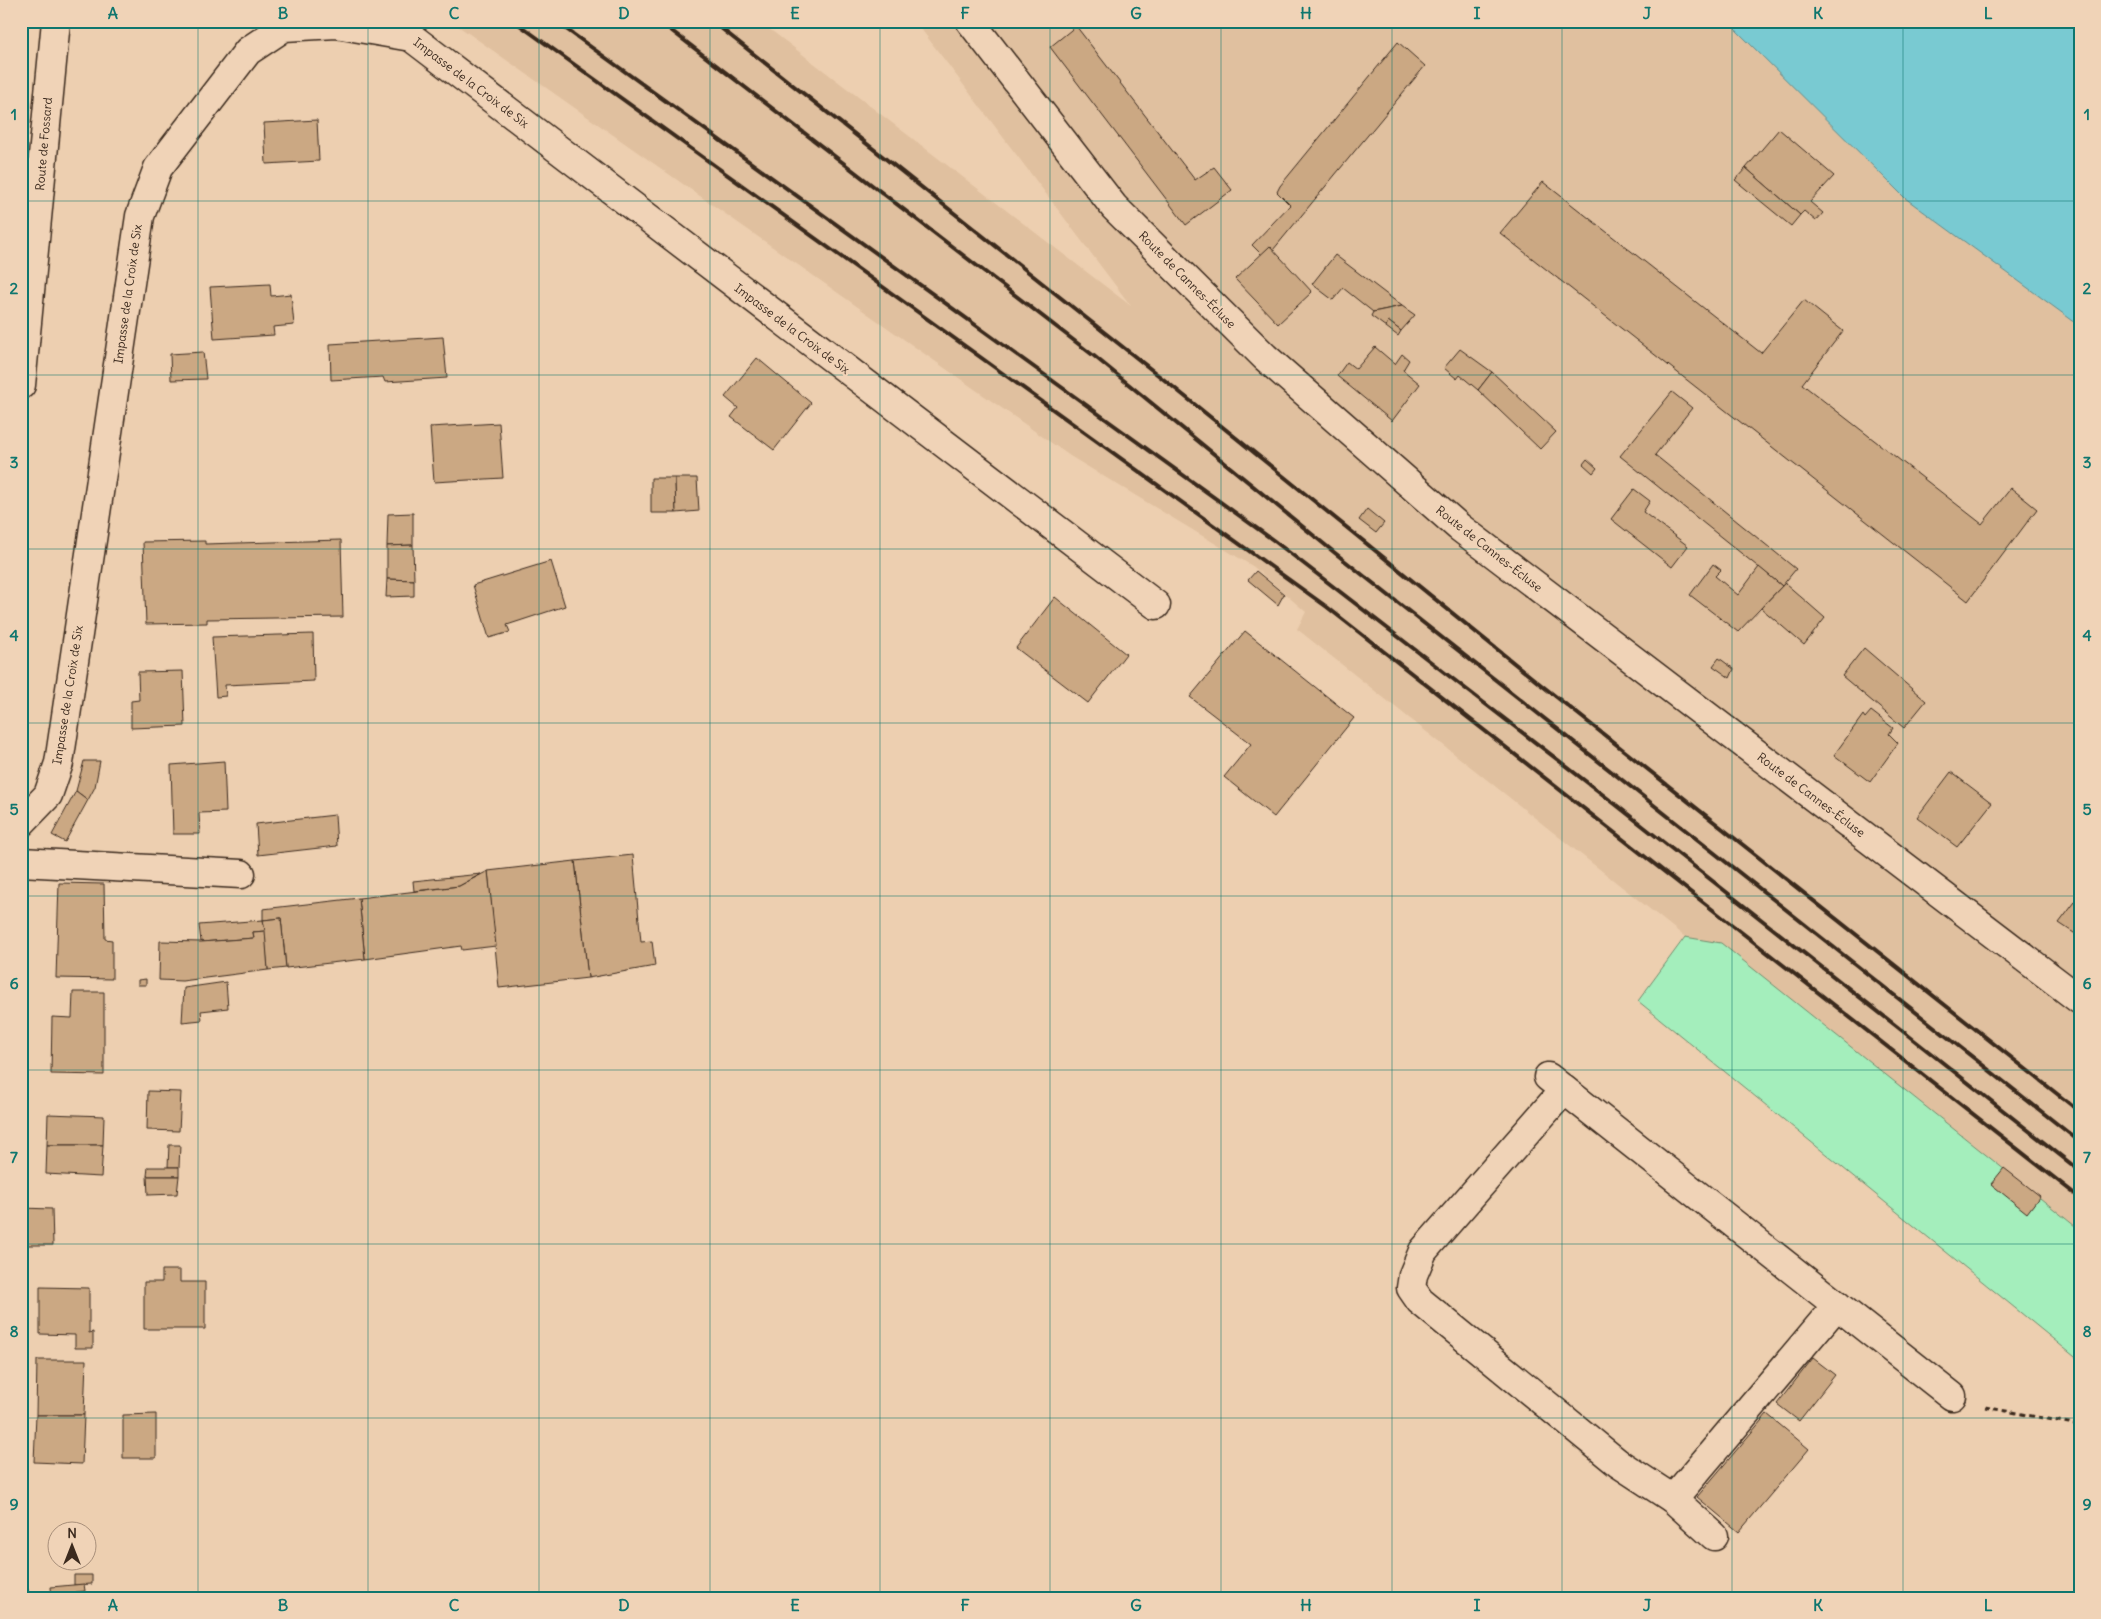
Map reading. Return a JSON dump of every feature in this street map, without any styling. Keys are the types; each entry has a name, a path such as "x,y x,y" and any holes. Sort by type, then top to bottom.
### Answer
{"street":[{"name":"Route de Fossard","path":"21,385 56,21"},
{"name":"Route de Cannes-Écluse","path":"970,21 1114,207 1279,370 1458,527 2080,1000"},
{"name":"Impasse de la Croix de Six","path":"21,823 25,822 48,794 59,763 140,216 158,168 169,153 248,51 284,27 336,24 411,38 1156,605"},
{"path":"21,862 241,874"},
{"path":"1714,1536 1673,1499 1618,1463 1420,1301 1411,1288 1413,1275 1423,1250 1556,1084 1952,1396"},
{"path":"1673,1499 1837,1305"}],"path":[{"path":"1952,1396 1975,1405 2069,1423 2080,1428"}],"shaded area":[{"path":"451,21 759,21 1131,306 915,21 1727,21 1905,198 2080,326 2080,1230 1721,944 1685,937 1297,629 1306,612 1254,567 1070,456"}],"green space":[{"path":"1685,937 1721,943 2080,1230 2080,1361 1638,1001"}],"water":[{"path":"1727,21 2080,21 2080,326 1905,198"}],"building":[{"path":"1076,26 1195,180 1214,167 1232,190 1186,225 1050,47"},
{"path":"1398,42 1425,66 1273,250 1270,246 1262,255 1252,245 1290,205 1277,192 1280,186"},
{"path":"317,120 319,161 266,164 264,123"},
{"path":"1779,129 1834,176 1810,202 1823,213 1816,221 1804,211 1800,215 1746,168"},
{"path":"1746,168 1800,215 1791,226 1735,180"},
{"path":"1543,182 1761,353 1804,300 1843,331 1802,384 1982,524 2011,488 2037,509 1968,601 1500,233"},
{"path":"1270,246 1312,292 1278,324 1235,279"},
{"path":"1335,255 1402,306 1373,312 1343,288 1333,300 1312,284"},
{"path":"270,284 271,296 291,294 294,325 273,327 274,335 214,339 210,287"},
{"path":"1402,306 1415,315 1401,331 1388,321 1386,327 1371,316 1373,312"},
{"path":"1388,321 1401,331 1398,336 1386,327"},
{"path":"443,337 447,378 385,382 383,377 331,380 330,344"},
{"path":"1375,347 1395,364 1402,354 1409,360 1403,370 1420,384 1392,421 1337,376 1347,362 1356,369"},
{"path":"1460,349 1492,372 1478,390 1460,375 1457,379 1444,368"},
{"path":"203,352 206,379 171,380 170,354"},
{"path":"757,358 811,403 774,450 731,417 738,408 725,397"},
{"path":"1492,372 1556,432 1540,449 1478,390"},
{"path":"1672,392 1692,408 1655,455 1796,569 1782,586 1620,456"},
{"path":"499,423 503,478 434,482 430,427"},
{"path":"1587,459 1597,468 1593,473 1583,464"},
{"path":"651,478 675,478 676,513 651,513"},
{"path":"675,478 697,478 699,511 676,513"},
{"path":"1634,489 1650,501 1643,512 1688,546 1672,567 1611,519"},
{"path":"1367,509 1384,523 1376,533 1359,520"},
{"path":"413,513 413,545 387,546 388,514"},
{"path":"341,540 343,617 207,619 207,623 146,624 143,542 205,541 205,544"},
{"path":"413,545 414,580 387,579 387,546"},
{"path":"551,561 565,606 507,625 510,632 489,638 473,585"},
{"path":"1713,564 1721,570 1715,576 1738,595 1759,567 1782,586 1738,632 1690,595"},
{"path":"1256,571 1284,594 1278,605 1248,580"},
{"path":"387,579 414,580 414,596 386,597"},
{"path":"1785,583 1825,618 1804,645 1761,608"},
{"path":"1055,597 1126,654 1088,703 1016,648"},
{"path":"1245,631 1354,718 1274,817 1224,777 1251,744 1190,697"},
{"path":"313,634 314,681 225,685 226,696 216,697 212,637"},
{"path":"1864,648 1926,701 1904,728 1842,676"},
{"path":"1719,658 1734,669 1730,678 1713,666"},
{"path":"183,671 185,726 131,728 131,701 139,700 138,672"},
{"path":"1871,711 1893,728 1889,734 1898,743 1870,782 1834,755 1863,715 1865,718"},
{"path":"84,761 100,761 95,787 88,800 76,791"},
{"path":"224,761 226,812 199,813 200,834 173,834 171,765"},
{"path":"1951,772 1992,803 1957,847 1917,817"},
{"path":"76,791 88,800 65,842 52,835"},
{"path":"335,815 337,846 258,855 256,824"},
{"path":"633,855 641,942 652,941 655,966 588,978 575,861"},
{"path":"575,861 588,978 499,988 488,871"},
{"path":"488,871 496,946 462,950 461,946 365,959 359,898 459,886"},
{"path":"481,874 459,886 414,891 413,881"},
{"path":"59,883 104,884 105,939 112,940 112,979 56,978"},
{"path":"359,898 365,959 286,968 281,918 263,920 263,909"},
{"path":"2078,898 2080,900 2080,931 2077,935 2059,923"},
{"path":"281,918 286,968 268,970 263,920"},
{"path":"263,920 265,931 253,932 254,938 201,942 199,925"},
{"path":"265,931 268,970 182,981 159,980 160,941 201,942 254,938 253,932"},
{"path":"146,979 146,985 138,985 138,980"},
{"path":"226,982 228,1008 201,1011 202,1020 182,1022 184,988"},
{"path":"73,992 104,992 104,1075 51,1074 52,1017 72,1018"},
{"path":"148,1091 181,1092 179,1131 147,1130"},
{"path":"48,1114 104,1116 103,1145 47,1145"},
{"path":"47,1145 103,1145 101,1177 46,1174"},
{"path":"169,1145 180,1145 179,1167 168,1167"},
{"path":"148,1167 179,1167 179,1176 147,1176"},
{"path":"2004,1168 2040,1196 2027,1213 1991,1184"},
{"path":"147,1176 179,1176 177,1194 148,1195"},
{"path":"21,1208 52,1209 53,1245 21,1245"},
{"path":"162,1270 180,1270 180,1282 205,1282 205,1329 144,1329 144,1282 162,1282"},
{"path":"40,1287 89,1288 89,1333 93,1332 93,1348 75,1348 75,1335 40,1334"},
{"path":"1813,1358 1835,1375 1799,1421 1777,1404"},
{"path":"37,1360 86,1360 84,1415 36,1415"},
{"path":"156,1414 156,1458 123,1458 123,1415"},
{"path":"1767,1414 1809,1449 1739,1532 1697,1497"},
{"path":"36,1415 84,1415 82,1464 34,1462"},
{"path":"74,1575 92,1575 92,1584 74,1585"},
{"path":"84,1584 85,1591 76,1592 77,1598 52,1598 51,1587"},
{"path":"28,1589 28,1598 21,1598 21,1590"}],"railway":[{"path":"514,21 1327,607 2080,1198"},
{"path":"555,21 1273,540 1615,804 2080,1171"},
{"path":"659,21 1094,356 1335,553 2080,1142"},
{"path":"712,21 1172,386 1535,680 2080,1112"}]}
